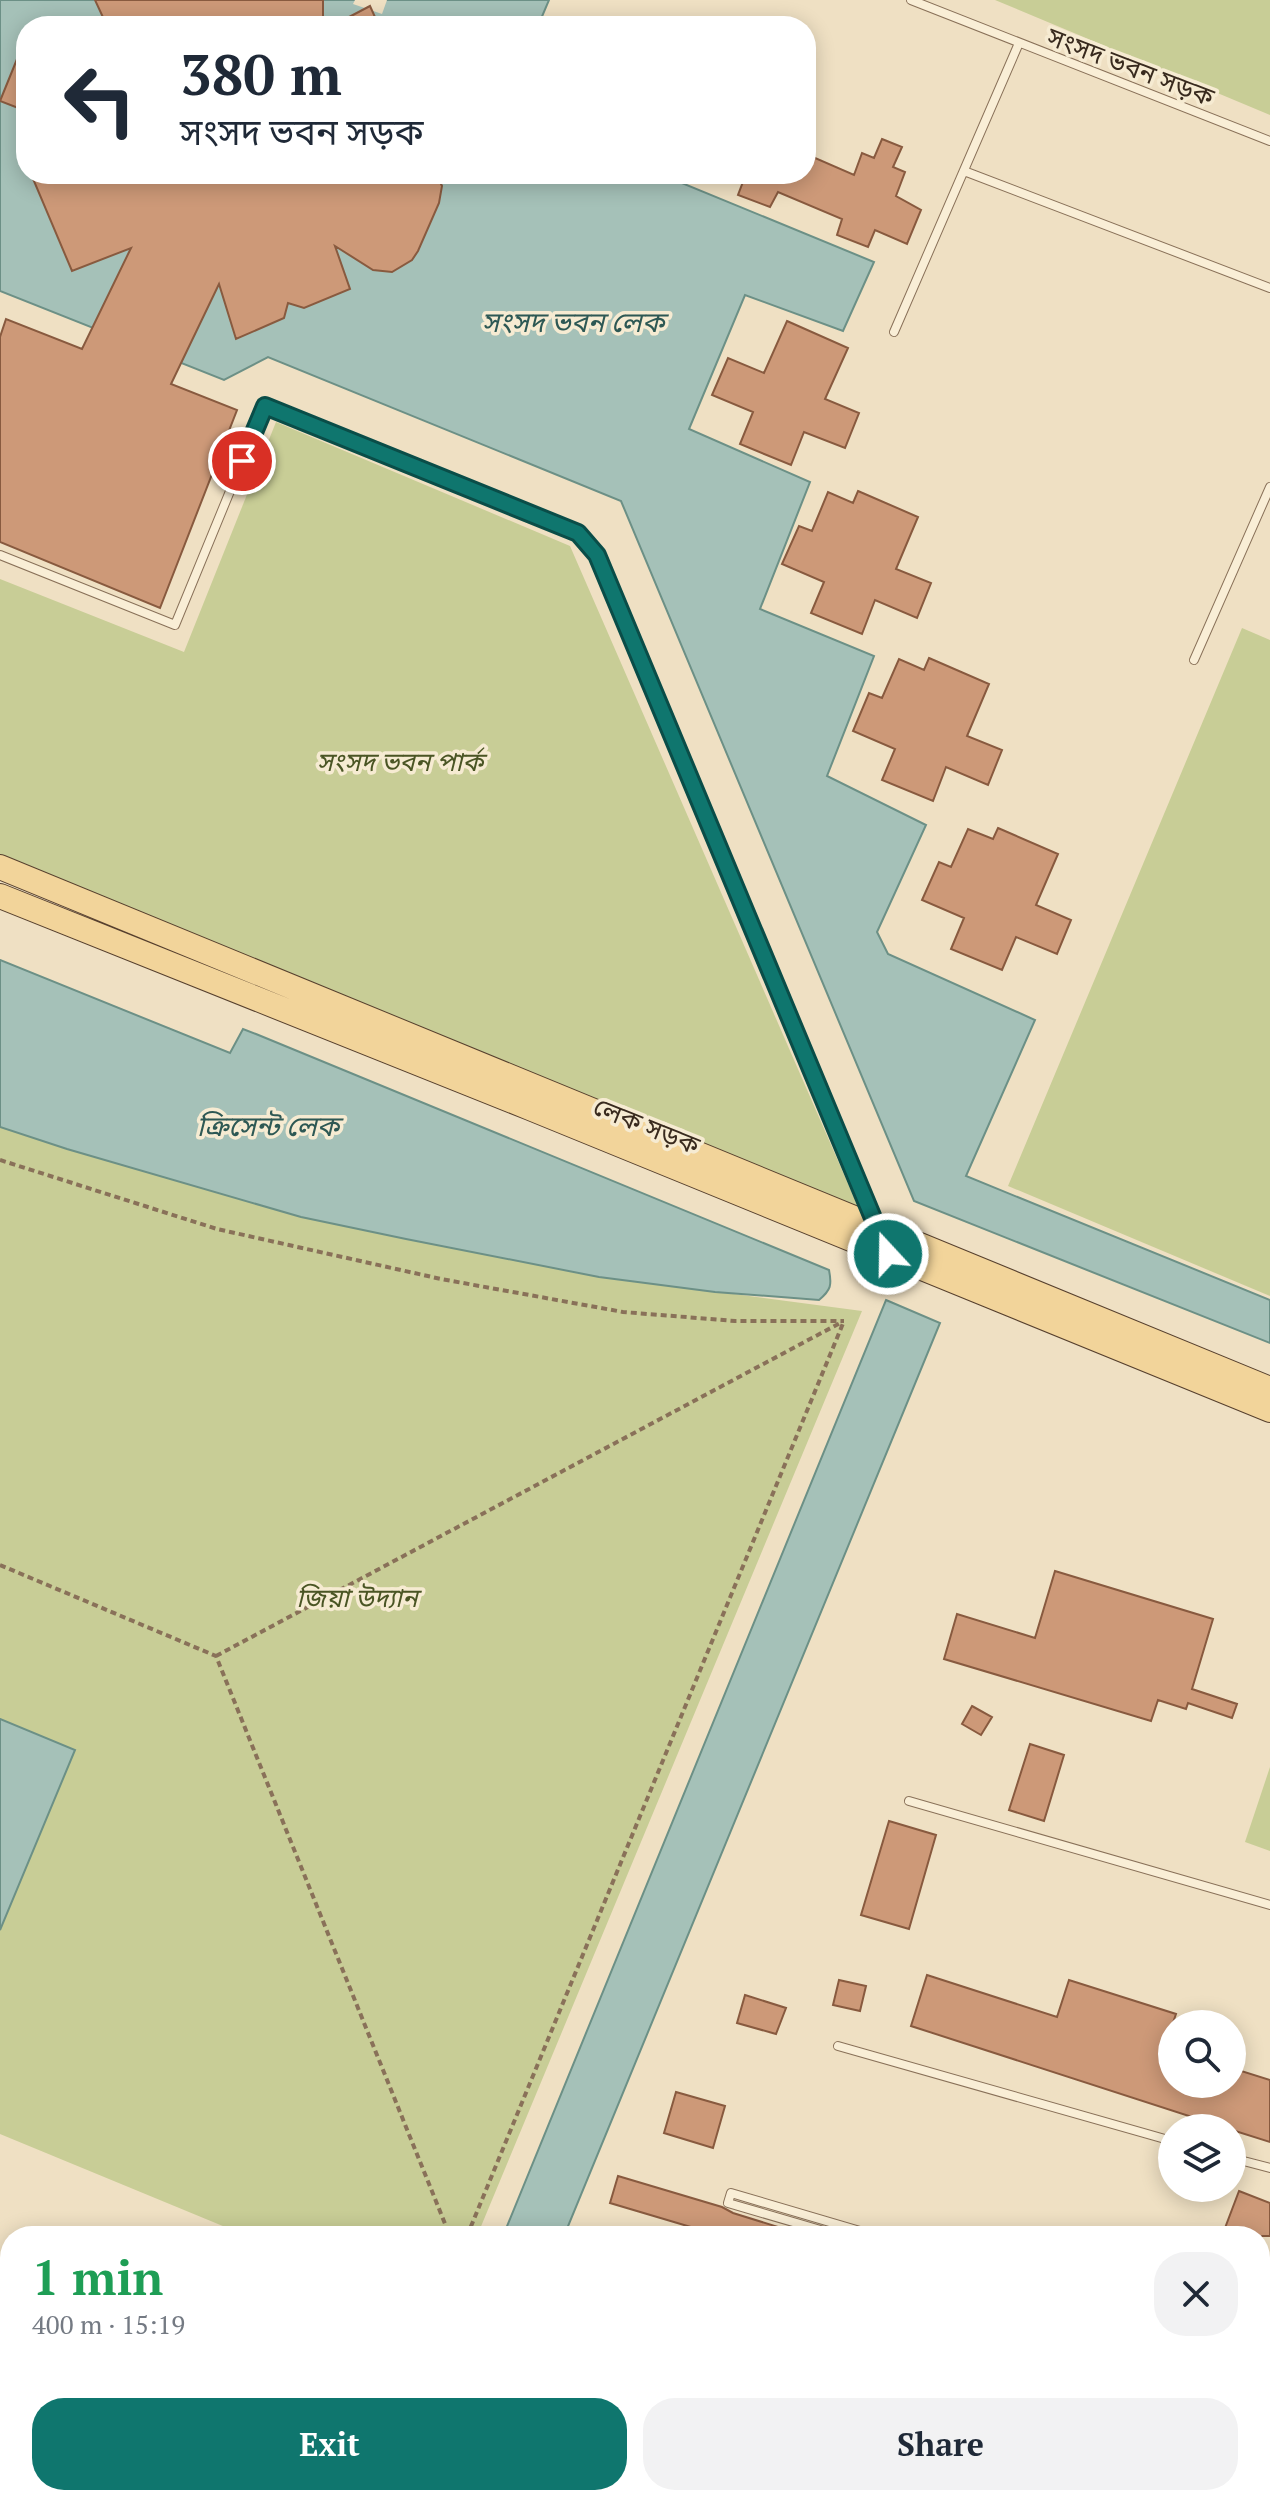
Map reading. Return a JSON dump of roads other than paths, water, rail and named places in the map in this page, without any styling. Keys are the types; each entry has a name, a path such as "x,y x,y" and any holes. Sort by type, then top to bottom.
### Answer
{"main road":[{"path":"0,867 1270,1389"},
{"name":"লেক সড়ক","path":"0,896 1270,1410"}],"lane":[{"path":"911,0 1019,43"},
{"name":"সংসদ ভবন সড়ক","path":"894,332 1019,43 1270,141"},
{"path":"964,171 1270,288"},
{"path":"0,555 175,625 265,406 578,533 597,555 888,1254"},
{"path":"1194,660 1270,487"},
{"path":"909,1801 1270,1905"},
{"path":"838,2046 1158,2137"},
{"path":"1246,2162 1270,2168"},
{"path":"807,2226 728,2203 731,2193 843,2226"}],"water":[{"name":"সংসদ ভবন লেক","path":"0,0 549,0 542,16 16,16 16,184 684,184 874,262 843,331 745,295 689,429 810,482 760,609 874,656 827,776 926,825 877,932 888,954 1035,1020 966,1176 1270,1300 1270,1343 914,1201 621,501 268,357 224,380 0,291"},
{"name":"ক্রিসেন্ট লেক","path":"0,960 230,1053 243,1029 256,1034 829,1270 830,1287 819,1300 715,1292 599,1277 301,1217 0,1127"},
{"path":"886,1300 940,1323 568,2226 507,2226"},
{"path":"0,1719 75,1750 0,1930"}],"park label":[{"name":"সংসদ ভবন পার্ক","path":"400,761"},
{"name":"জিয়া উদ্যান","path":"357,1597"}]}
